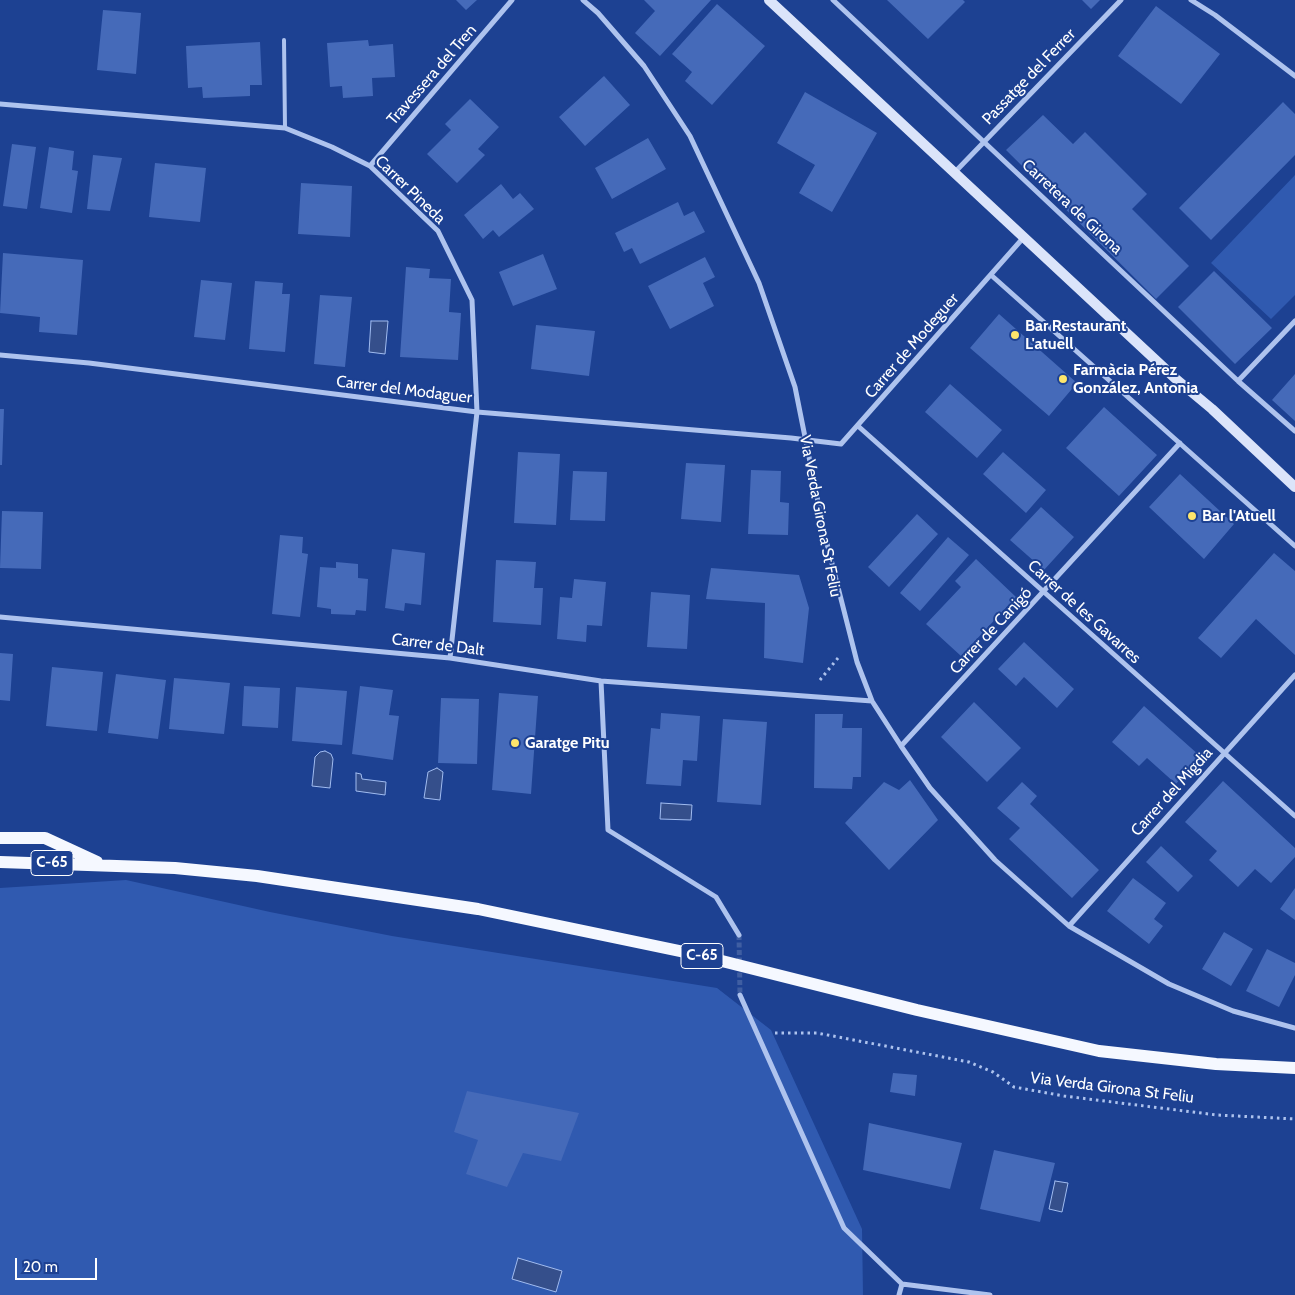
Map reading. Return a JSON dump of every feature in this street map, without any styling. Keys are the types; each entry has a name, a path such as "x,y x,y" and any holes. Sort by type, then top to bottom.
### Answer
{"main road":[{"path":"769,0 1295,487"},
{"path":"0,838 45,838 104,865"},
{"name":"C-65","path":"0,862 176,868 257,876 478,909 694,954 917,1010 1099,1051 1216,1064 1295,1068"}],"street":[{"name":"Travessera del Tren","path":"370,166 512,0"},
{"path":"583,0 598,13 644,66 690,136 760,283 795,387 824,532 858,662 872,701 900,746 930,788 995,860 1070,926 1169,984 1233,1011 1295,1028"},
{"name":"Carretera de Girona","path":"833,0 1238,381 1295,431"},
{"name":"Passatge del Ferrer","path":"955,172 1121,0"},
{"path":"1190,0 1215,15 1295,76"},
{"name":"Carrer Pineda","path":"0,104 285,128 332,147 370,166 438,231 472,300 477,412 450,658"},
{"name":"Carrer de Modeguer","path":"807,440 841,444 1024,237"},
{"path":"990,275 1295,546"},
{"path":"1238,381 1295,321"},
{"name":"Carrer del Modaguer","path":"0,355 89,363 477,412 807,440"},
{"name":"Carrer de les Gavarres","path":"858,426 1295,816"},
{"name":"Carrer de Canigó","path":"900,746 1044,593 1180,443"},
{"name":"Carrer de Dalt","path":"0,617 450,658 601,681 872,701"},
{"name":"Carrer del Migdia","path":"1070,926 1295,675"},
{"path":"601,681 608,830 716,898 739,934"},
{"path":"740,995 844,1228 902,1284 990,1295"},
{"path":"899,1295 902,1284"}],"lane":[{"path":"284,40 285,128"}],"path":[{"path":"815,685 838,659 839,652"},
{"name":"Via Verda Girona St Feliu","path":"772,1034 816,1033 969,1062 993,1072 1014,1087 1064,1096 1217,1115 1295,1119"}],"shaded area":[{"path":"1295,175 1295,295 1271,319 1211,263"},
{"path":"371,321 388,321 385,354 369,352"},
{"path":"325,751 331,754 333,759 330,788 312,786 315,757 320,752"},
{"path":"437,768 443,772 440,800 424,798 428,772"},
{"path":"356,773 361,774 362,779 386,782 385,795 356,791"},
{"path":"661,803 692,805 691,820 660,819"},
{"path":"126,880 270,912 392,936 717,988 771,1030 862,1229 863,1295 0,1295 0,888"},
{"path":"1055,1181 1068,1183 1062,1212 1049,1209"},
{"path":"518,1258 562,1271 556,1292 512,1279"}],"building":[{"path":"456,0 477,0 466,10"},
{"path":"644,0 711,0 660,56 635,33 655,11"},
{"path":"887,0 963,0 965,2 928,39"},
{"path":"1082,0 1100,0 1091,9"},
{"path":"717,4 765,46 712,105 685,81 692,72 672,54"},
{"path":"1156,6 1220,54 1181,104 1118,56"},
{"path":"103,10 141,13 136,74 97,70"},
{"path":"368,40 369,46 393,44 395,77 372,78 373,96 343,98 342,86 330,87 327,43"},
{"path":"260,42 262,85 250,85 250,96 203,98 202,87 188,88 186,46"},
{"path":"604,76 630,105 585,146 559,117"},
{"path":"805,92 877,133 832,212 799,193 815,165 777,143"},
{"path":"470,99 499,127 478,149 485,155 457,183 427,154 451,130 445,124"},
{"path":"1283,102 1295,114 1295,155 1211,240 1179,208"},
{"path":"1043,115 1073,144 1085,132 1147,194 1132,209 1189,266 1156,299 1006,150"},
{"path":"648,138 666,169 612,199 595,168"},
{"path":"12,144 36,147 27,209 3,206"},
{"path":"49,147 74,151 72,170 78,171 72,213 40,208"},
{"path":"93,155 122,158 110,211 87,209"},
{"path":"155,163 206,168 200,222 149,217"},
{"path":"301,183 352,186 350,237 298,234"},
{"path":"501,184 513,199 520,193 534,209 499,237 493,230 483,239 464,215"},
{"path":"678,202 684,216 694,211 705,232 640,264 632,248 624,252 615,233"},
{"path":"3,253 83,260 77,335 39,332 40,317 0,313"},
{"path":"543,254 557,289 513,306 499,272"},
{"path":"705,257 715,277 703,283 714,306 670,329 648,286"},
{"path":"406,267 430,269 429,278 451,279 449,312 461,313 458,360 400,357"},
{"path":"1214,271 1272,328 1235,364 1178,307"},
{"path":"201,280 232,283 225,340 194,337"},
{"path":"255,281 283,283 282,294 290,294 285,352 249,349"},
{"path":"320,295 352,297 345,367 314,364"},
{"path":"999,314 1077,383 1049,416 970,348"},
{"path":"536,325 595,331 589,376 531,369"},
{"path":"1295,374 1295,421 1272,400"},
{"path":"950,384 1002,430 977,458 925,412"},
{"path":"1104,407 1157,455 1119,496 1066,448"},
{"path":"0,409 4,409 2,465 0,465"},
{"path":"518,452 560,454 556,525 514,523"},
{"path":"1003,452 1046,490 1026,513 983,474"},
{"path":"686,463 725,465 721,522 681,519"},
{"path":"751,470 781,471 780,502 789,503 788,535 748,534"},
{"path":"573,471 607,472 605,521 570,520"},
{"name":"Bar l'Atuell","path":"1180,474 1234,524 1204,559 1149,507"},
{"path":"1041,507 1074,537 1044,570 1010,540"},
{"path":"2,511 43,512 41,569 0,568"},
{"path":"917,514 938,534 889,587 868,567"},
{"path":"280,535 303,537 302,553 308,554 300,617 272,614"},
{"path":"948,537 969,555 920,611 900,593"},
{"path":"392,549 425,553 421,605 405,603 404,611 385,608"},
{"path":"1274,553 1295,571 1295,655 1256,619 1221,658 1198,638"},
{"path":"976,559 1016,597 961,656 926,624 961,587 955,581"},
{"path":"496,560 536,562 534,588 543,588 541,625 493,622"},
{"path":"336,562 358,564 358,578 368,579 366,611 356,610 355,615 331,614 331,609 317,607 320,567 336,568"},
{"path":"711,568 799,575 809,608 803,663 764,658 765,603 706,599"},
{"path":"574,579 606,582 602,626 587,625 586,642 557,639 560,597 572,598"},
{"path":"651,592 690,595 687,649 647,647"},
{"path":"1024,642 1074,689 1057,708 1024,677 1016,686 998,669"},
{"path":"0,653 13,654 10,701 0,700"},
{"path":"52,667 103,672 97,731 46,726"},
{"path":"116,674 166,680 158,739 108,733"},
{"path":"174,678 230,683 224,734 169,729"},
{"path":"244,686 280,688 278,728 242,726"},
{"path":"360,686 393,690 389,715 399,716 393,760 352,754"},
{"path":"296,687 347,691 342,745 292,741"},
{"name":"Garatge Pitu","path":"499,693 538,696 531,794 492,790"},
{"path":"441,698 479,699 477,764 438,763"},
{"path":"974,702 1021,748 987,782 941,737"},
{"path":"1144,706 1200,756 1176,784 1147,758 1139,766 1112,742"},
{"path":"661,713 700,716 697,761 683,760 681,786 646,784 651,728 660,729"},
{"path":"815,714 843,714 842,728 862,728 861,777 853,777 852,789 814,788"},
{"path":"723,719 767,722 761,805 717,802"},
{"path":"910,780 938,820 889,870 845,823 884,782 899,790"},
{"path":"1223,781 1295,848 1295,857 1271,883 1255,869 1238,887 1209,860 1217,851 1185,822"},
{"path":"1022,782 1037,796 1030,804 1099,870 1072,898 1009,839 1020,828 997,808"},
{"path":"1161,846 1193,876 1178,892 1146,862"},
{"path":"1133,878 1166,903 1154,919 1163,926 1149,944 1107,911"},
{"path":"1295,888 1295,920 1280,909"},
{"path":"1224,932 1253,949 1231,986 1202,969"},
{"path":"1267,949 1295,963 1295,975 1279,1007 1246,991"},
{"path":"893,1073 917,1075 915,1096 890,1092"},
{"path":"467,1091 579,1113 561,1161 523,1153 507,1187 466,1174 478,1140 454,1132"},
{"path":"869,1123 962,1143 950,1189 863,1170"},
{"path":"994,1150 1055,1163 1040,1222 980,1209"}],"tunnel":[{"path":"739,935 740,995"}],"place":[{"name":"Bar Restaurant L'atuell","path":"1015,335"},
{"name":"Farmàcia Pérez González, Antonia","path":"1063,379"},
{"name":"Bar l'Atuell","path":"1192,516"},
{"name":"Garatge Pitu","path":"515,743"}]}
